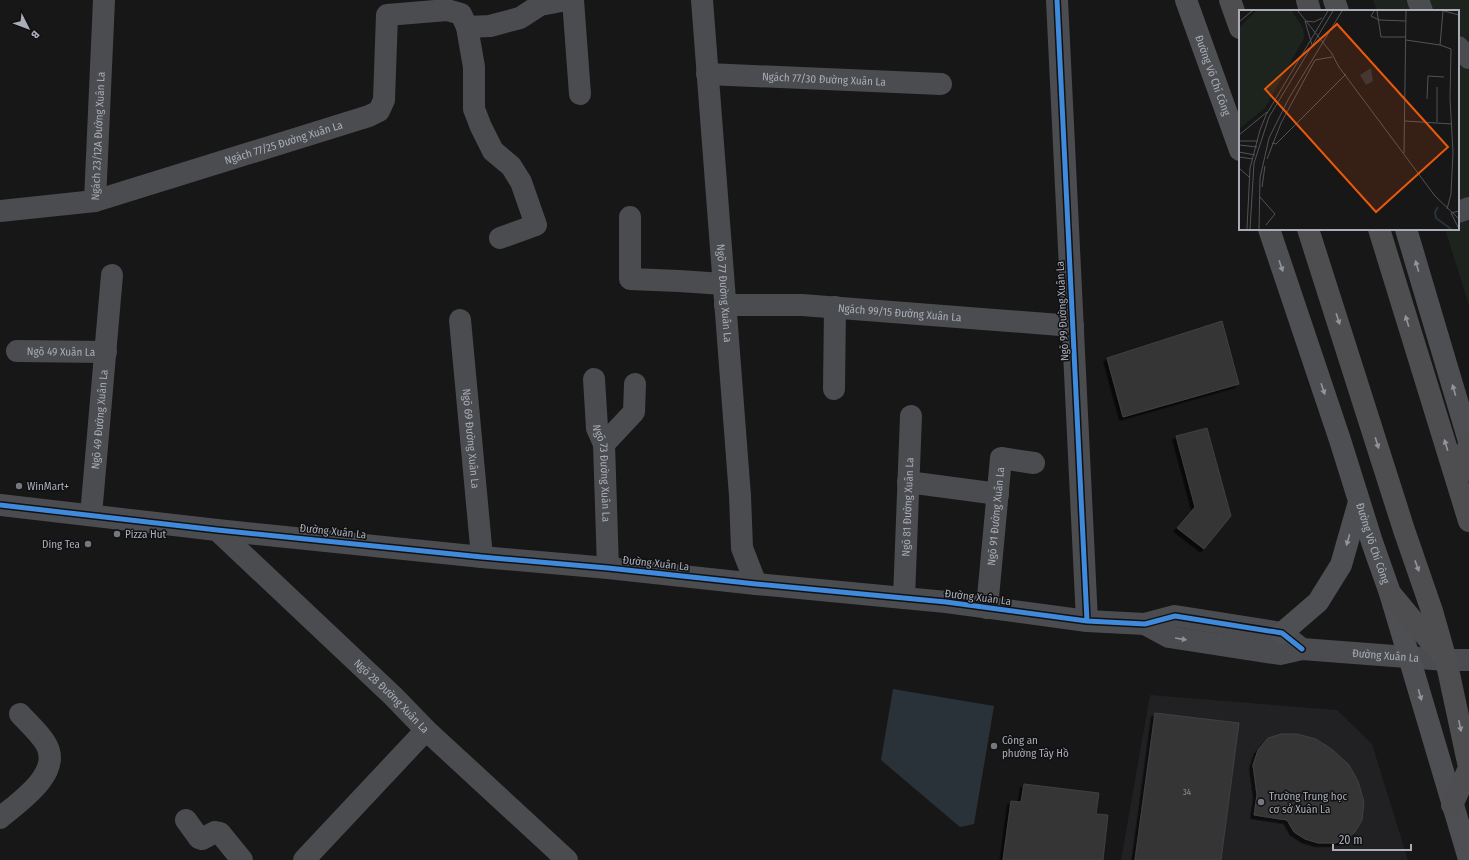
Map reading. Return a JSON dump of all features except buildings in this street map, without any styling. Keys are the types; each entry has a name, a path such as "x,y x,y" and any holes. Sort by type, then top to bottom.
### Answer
{"highway":[{"path":"1230,0 1239,25"},
{"path":"1307,0 1310,10"},
{"path":"1308,230 1404,530 1425,590 1446,660 1469,767 1452,805"},
{"path":"1379,230 1469,521"},
{"path":"1457,482 1469,443"},
{"path":"1390,593 1446,660"}],"main road":[{"name":"Đường Võ Chí Công","path":"1186,0 1239,147"},
{"path":"1334,0 1338,10"},
{"name":"Đường Võ Chí Công","path":"1269,230 1390,593 1469,859"},
{"path":"1406,230 1469,443"},
{"path":"1282,633 1318,602 1341,565 1359,502"}],"street":[{"name":"Ngách 23/12A Đường Xuân La","path":"0,210 95,201 104,0"},
{"path":"500,238 536,226 521,182 511,166 493,152 474,109 474,67 467,27 490,26 520,18 536,3 567,0"},
{"path":"573,0 580,94"},
{"name":"Ngõ 77 Đường Xuân La","path":"702,0 740,496 742,548 756,584"},
{"name":"Ngõ 99 Đường Xuân La","path":"1057,0 1087,621"},
{"path":"1418,0 1422,10"},
{"name":"Ngách 77/25 Đường Xuân La","path":"95,201 369,116 379,111 384,100 386,7 447,10 461,14 467,27"},
{"path":"1459,48 1469,58"},
{"name":"Ngách 77/30 Đường Xuân La","path":"707,74 941,84"},
{"path":"1459,212 1469,208"},
{"name":"Ngách 99/15 Đường Xuân La","path":"630,217 630,279 679,281 724,295 802,305 1073,326"},
{"name":"Ngõ 49 Đường Xuân La","path":"91,515 112,275"},
{"path":"834,389 835,308"},
{"name":"Ngõ 69 Đường Xuân La","path":"460,320 482,557"},
{"name":"Ngõ 49 Xuân La","path":"17,351 106,352"},
{"name":"Ngõ 73 Đường Xuân La","path":"594,379 597,428 604,444 608,568"},
{"path":"604,444 634,412 635,384"},
{"name":"Ngõ 81 Đường Xuân La","path":"904,598 911,416"},
{"name":"Ngõ 91 Đường Xuân La","path":"987,608 1000,458 1034,463"},
{"path":"908,482 998,494"},
{"name":"Đường Xuân La","path":"0,505 217,530 904,598 1087,621 1145,624 1174,616 1282,633 1302,649"},
{"name":"Ngõ 28 Đường Xuân La","path":"217,530 393,696 426,730 567,860"},
{"name":"Đường Xuân La","path":"1145,624 1169,637 1280,654 1302,649 1409,658 1469,660"},
{"path":"0,818 25,798 42,779 48,770 50,762 50,752 46,742 20,714"},
{"path":"304,860 426,730"},
{"path":"186,820 199,838 202,839 215,832 220,833 242,860"}],"shaded area":[{"path":"1373,0 1469,0 1469,305 1445,230 1459,230 1459,10 1377,10"},
{"path":"893,689 994,706 974,824 960,827 881,760"},
{"name":"Trường Trung học cơ sở Xuân La","path":"1150,695 1337,710 1372,744 1408,860 1121,860"}],"cycle path":[{"path":"1057,0 1087,621"},
{"path":"0,505 217,530 946,602 1087,621 1145,624 1175,616 1282,633 1302,649"}],"place":[{"name":"WinMart+","path":"19,486"},
{"name":"Pizza Hut","path":"117,534"},
{"name":"Ding Tea","path":"88,544"},
{"name":"Công an phường Tây Hồ","path":"994,746"},
{"name":"Trường Trung học cơ sở Xuân La","path":"1261,802"}]}
